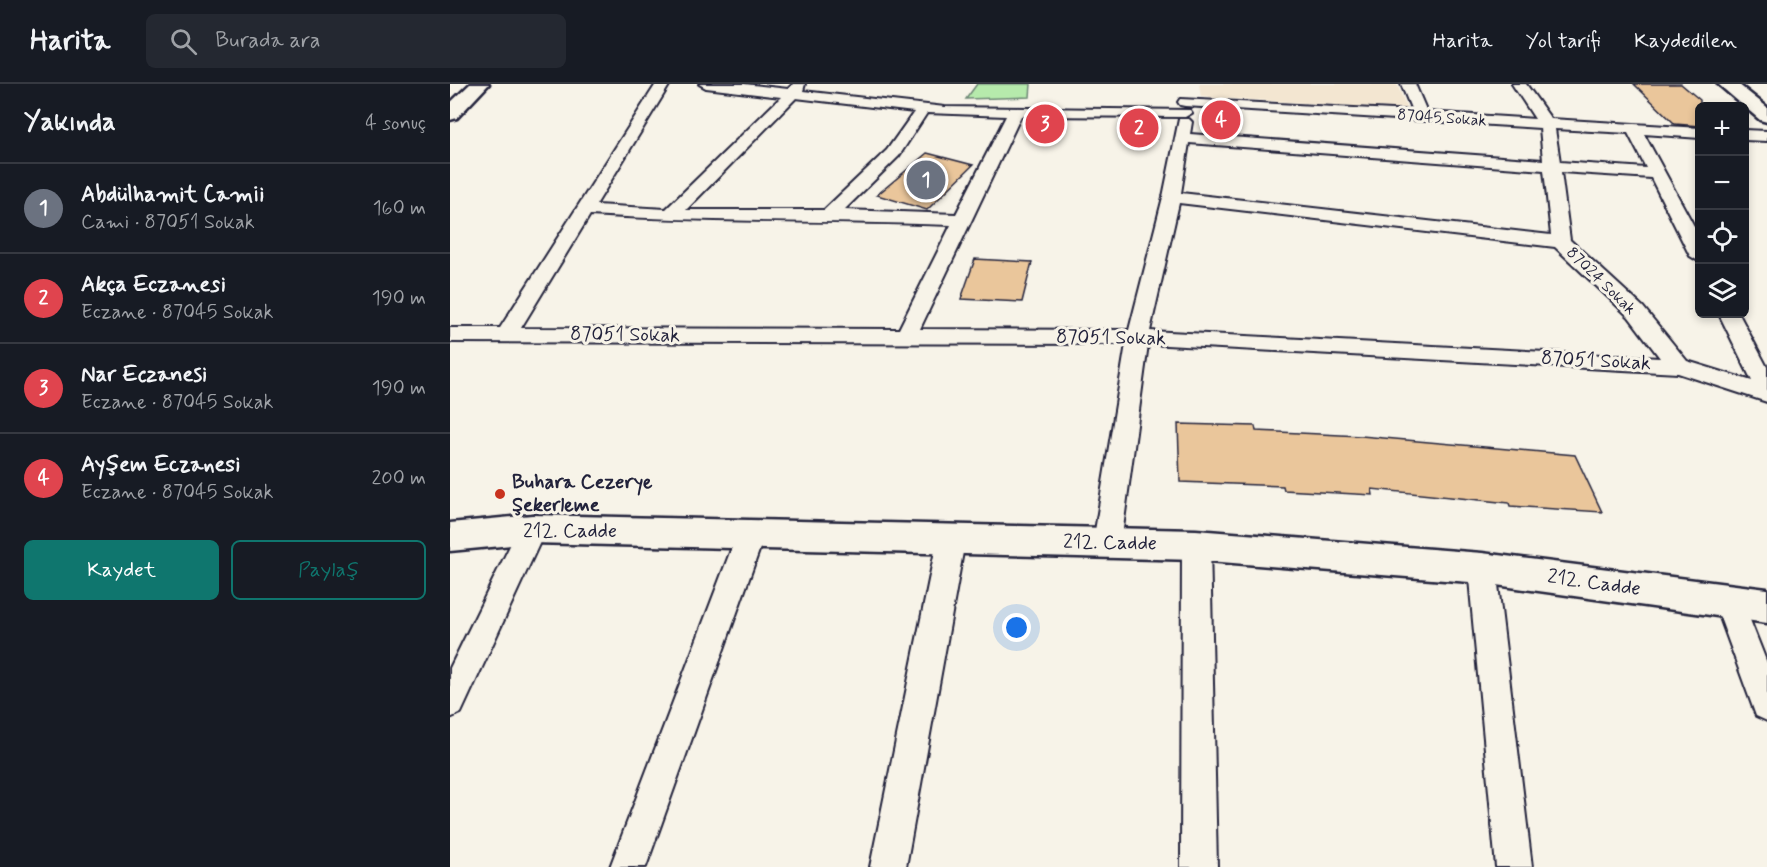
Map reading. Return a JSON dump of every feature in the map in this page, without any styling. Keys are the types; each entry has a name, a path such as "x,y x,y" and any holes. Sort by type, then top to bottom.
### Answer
{"street":[{"path":"450,114 480,84"},
{"path":"507,334 587,210 663,84"},
{"name":"87045 Sokak","path":"706,84 795,89 923,109 1016,111 1185,100 1695,133"},
{"path":"1408,84 1421,116"},
{"name":"87024 Sokak","path":"1519,84 1547,125 1554,167 1561,242 1636,312 1679,366"},
{"path":"1727,84 1767,116"},
{"path":"1753,84 1767,94"},
{"path":"670,215 769,119 795,89"},
{"path":"1107,543 1138,337 1184,138 1185,100"},
{"path":"829,216 893,153 923,109"},
{"path":"905,338 960,220 974,201 1016,111"},
{"path":"1634,130 1695,246"},
{"path":"1749,135 1767,136"},
{"path":"1184,138 1658,174"},
{"path":"1172,197 1561,242"},
{"path":"587,210 670,215 960,220"},
{"path":"1731,318 1767,389"},
{"name":"87051 Sokak","path":"450,335 1138,337 1679,366 1767,394"},
{"path":"450,702 532,529"},
{"name":"212. Cadde","path":"450,537 532,529 951,541 1196,545 1482,568 1767,606"},
{"path":"628,867 751,534"},
{"path":"888,867 951,541"},
{"path":"1196,545 1199,867"},
{"path":"1482,568 1514,867"},
{"path":"1729,601 1767,705"}],"shaded area":[{"path":"1199,84 1397,84 1407,109 1201,97"}],"green space":[{"path":"977,84 1031,84 1030,97 966,99"}],"building":[{"path":"1634,84 1681,84 1700,100 1700,102 1695,102 1695,126 1675,124"},
{"path":"927,153 973,165 927,210 877,195"},
{"path":"975,259 1032,262 1022,302 961,299"},
{"path":"1178,424 1255,426 1256,431 1361,436 1575,455 1602,512 1510,506 1509,503 1372,489 1373,495 1284,490 1283,486 1180,482"}],"place":[{"name":"Ayşem Eczanesi","path":"1221,120"},
{"name":"Nar Eczanesi","path":"1045,124"},
{"name":"Akça Eczanesi","path":"1139,128"},
{"name":"Abdülhamit Camii","path":"926,180"},
{"name":"Buhara Cezerye Şekerleme","path":"500,494"}]}
